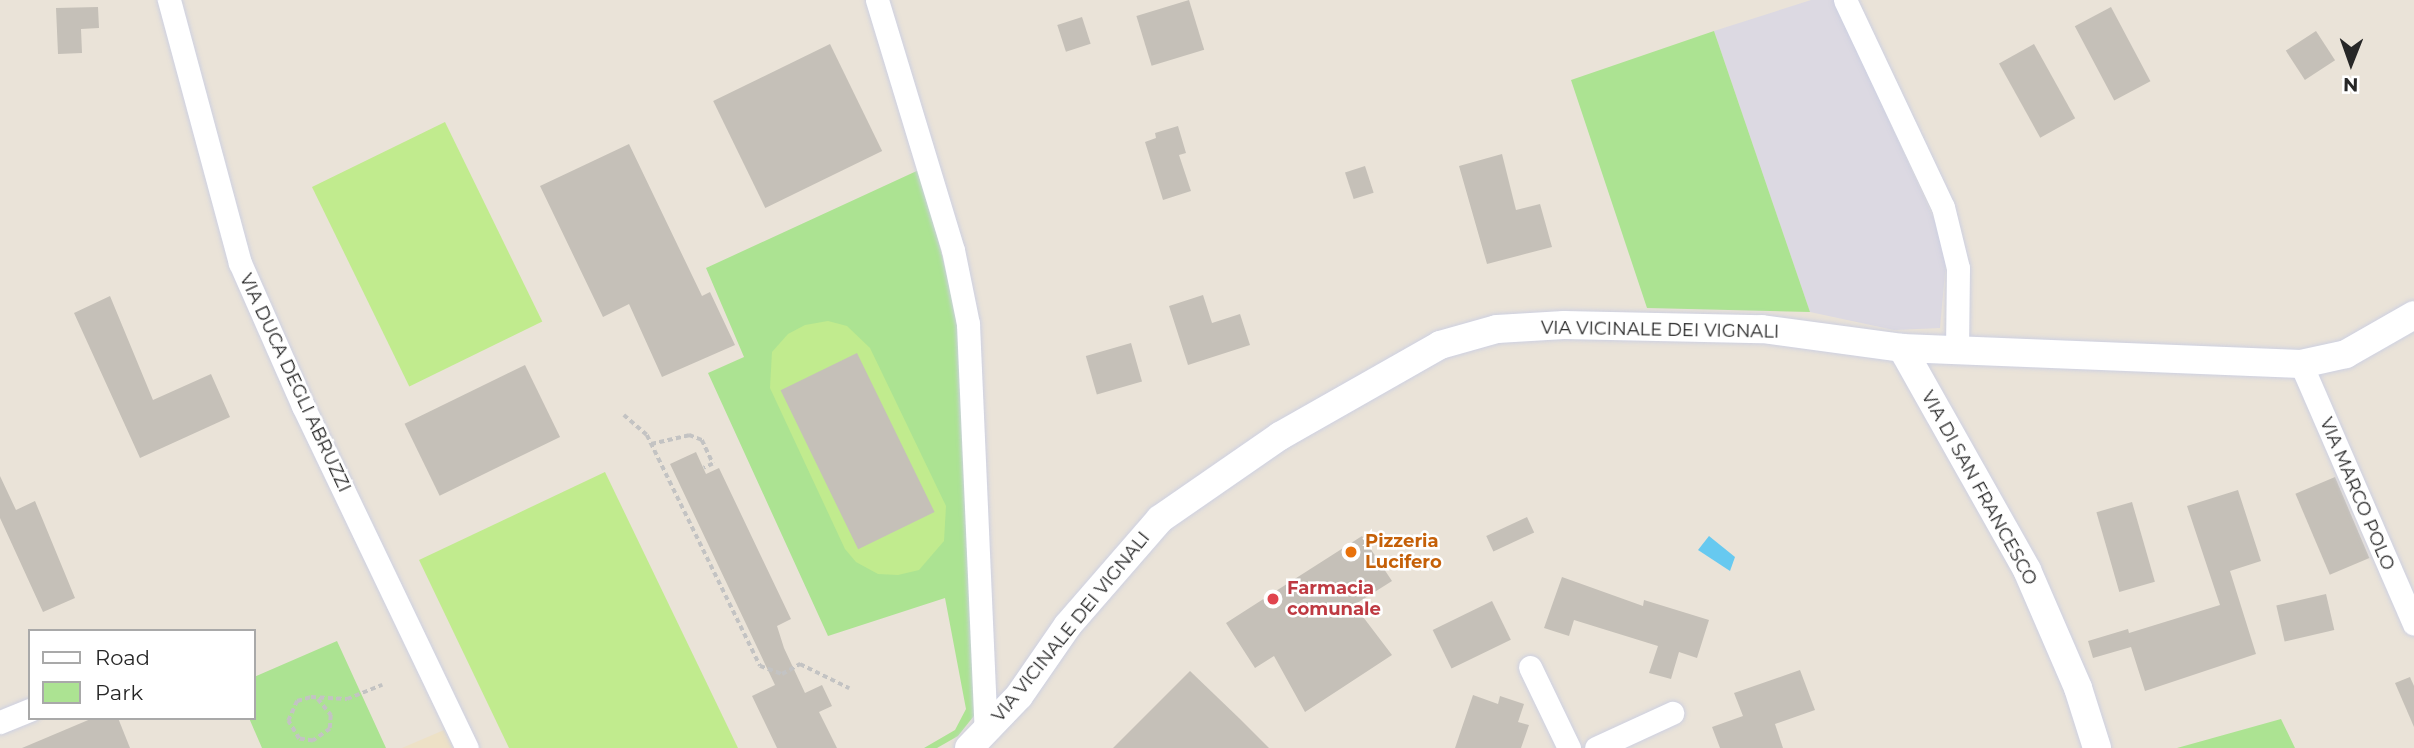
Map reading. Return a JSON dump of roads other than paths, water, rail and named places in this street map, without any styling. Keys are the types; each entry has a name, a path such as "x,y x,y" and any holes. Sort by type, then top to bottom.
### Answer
{"street":[{"name":"VIA DUCA DEGLI ABRUZZI","path":"169,0 240,263 303,406 467,748"},
{"path":"877,0 953,250 968,324 978,739"},
{"path":"1845,0 1943,207 1958,268 1957,350"},
{"name":"VIA VICINALE DEI VIGNALI","path":"978,739 1019,696 1068,625 1160,519 1280,436 1440,345 1497,329 1564,325 1762,329 1902,348 2301,363 2346,354 2414,316"},
{"name":"VIA DI SAN FRANCESCO","path":"1902,348 2027,570 2078,688 2097,748"},
{"name":"VIA MARCO POLO","path":"2301,363 2414,624"},
{"path":"1530,667 1569,748"},
{"path":"0,722 28,711"},
{"path":"1595,748 1672,713"}],"water":[{"path":"1709,536 1735,557 1730,571 1698,550"}],"place":[{"name":"Pizzeria Lucifero","path":"1351,552"},
{"name":"Farmacia comunale","path":"1273,599"}]}
